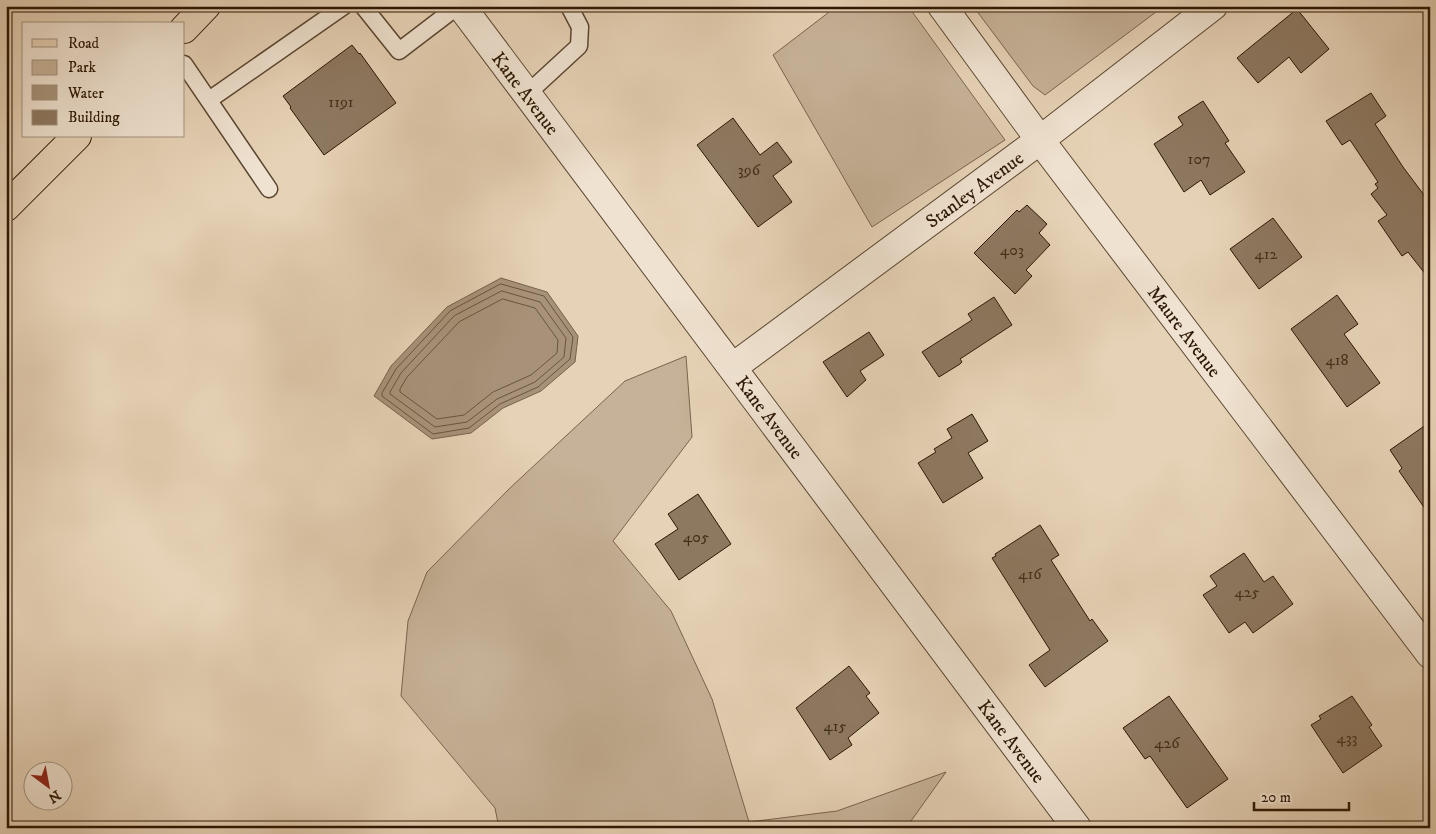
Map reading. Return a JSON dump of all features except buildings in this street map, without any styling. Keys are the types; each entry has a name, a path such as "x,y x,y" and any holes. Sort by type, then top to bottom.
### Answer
{"main road":[{"path":"185,28 206,6"},
{"path":"6,207 75,138"}],"street":[{"name":"Kane Avenue","path":"459,6 1077,828"},
{"name":"Maure Avenue","path":"942,6 1040,140 1430,654"},
{"name":"Stanley Avenue","path":"732,367 1040,140 1214,6"}],"lane":[{"path":"209,100 344,6"},
{"path":"363,6 399,51 459,6"},
{"path":"527,94 579,46 580,27 569,6"},
{"path":"185,65 269,189"}],"green space":[{"path":"837,6 908,6 1005,140 872,227 773,55"},
{"path":"973,6 1164,6 1045,95 1033,86"},
{"path":"686,356 692,437 613,541 671,611 712,699 749,822 837,811 946,772 906,828 499,828 495,808 401,696 408,621 427,572 510,488 625,381"}],"water":[{"path":"501,278 547,292 578,336 575,362 541,391 503,408 471,433 432,439 374,396 391,366 447,307"}]}
